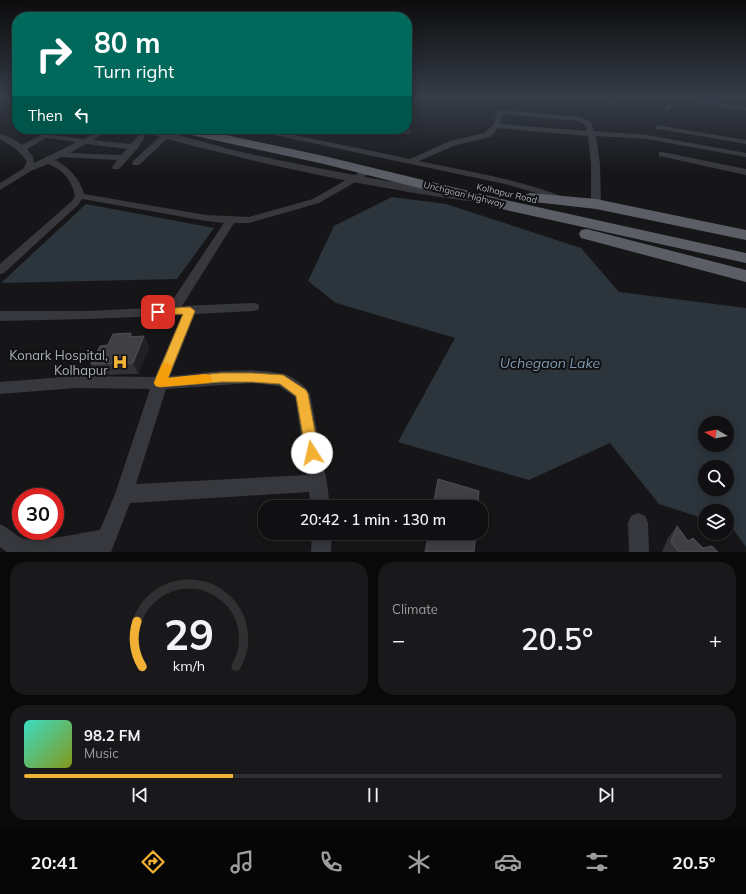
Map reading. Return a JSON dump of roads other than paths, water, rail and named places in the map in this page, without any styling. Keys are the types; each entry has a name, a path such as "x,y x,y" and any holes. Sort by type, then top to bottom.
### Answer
{"highway":[{"name":"Unchgoan Highway","path":"204,134 368,171 506,205 746,258"},
{"name":"Kolhapur Road","path":"243,134 746,247"},
{"path":"530,198 596,204 746,235"},
{"path":"506,205 528,217 746,276"}],"street":[{"path":"413,162 453,143 487,135 496,126 497,123"},
{"path":"586,123 588,124 592,134 595,163 596,204"},
{"path":"496,126 647,137 746,155"},
{"path":"659,127 746,142"},
{"path":"21,149 48,134"},
{"path":"0,187 28,169 60,155 99,134"},
{"path":"116,167 134,147 142,134"},
{"path":"159,134 222,151 355,179 401,188 482,199"},
{"path":"279,134 519,185 566,201"},
{"path":"0,136 21,149 29,157 31,161 28,169"},
{"path":"44,136 134,147"},
{"path":"136,163 167,136"},
{"path":"662,154 746,172"},
{"path":"60,155 124,158"},
{"path":"46,160 60,166 66,171 79,191 80,196"},
{"path":"80,196 206,218 249,220 316,201 368,171"},
{"path":"0,270 75,203 80,196"},
{"path":"172,311 231,220"},
{"path":"0,316 88,316 253,307"},
{"path":"0,534 20,549 103,545 124,494 160,383 190,311"},
{"path":"0,388 76,382 160,383 252,377 283,380 302,394 318,483 319,500"},
{"path":"124,494 318,483"},
{"path":"638,522 639,552"},
{"path":"321,552 322,540"}],"water":[{"name":"Uchegaon Lake","path":"392,197 446,204 581,248 619,292 746,308 746,547 734,531 734,504 698,504 698,517 659,504 610,443 529,480 398,442 455,338 336,303 308,281 334,226"},
{"path":"86,204 214,228 177,279 1,283"}],"place":[{"name":"Konark Hospital, Kolhapur","path":"120,362"}]}
